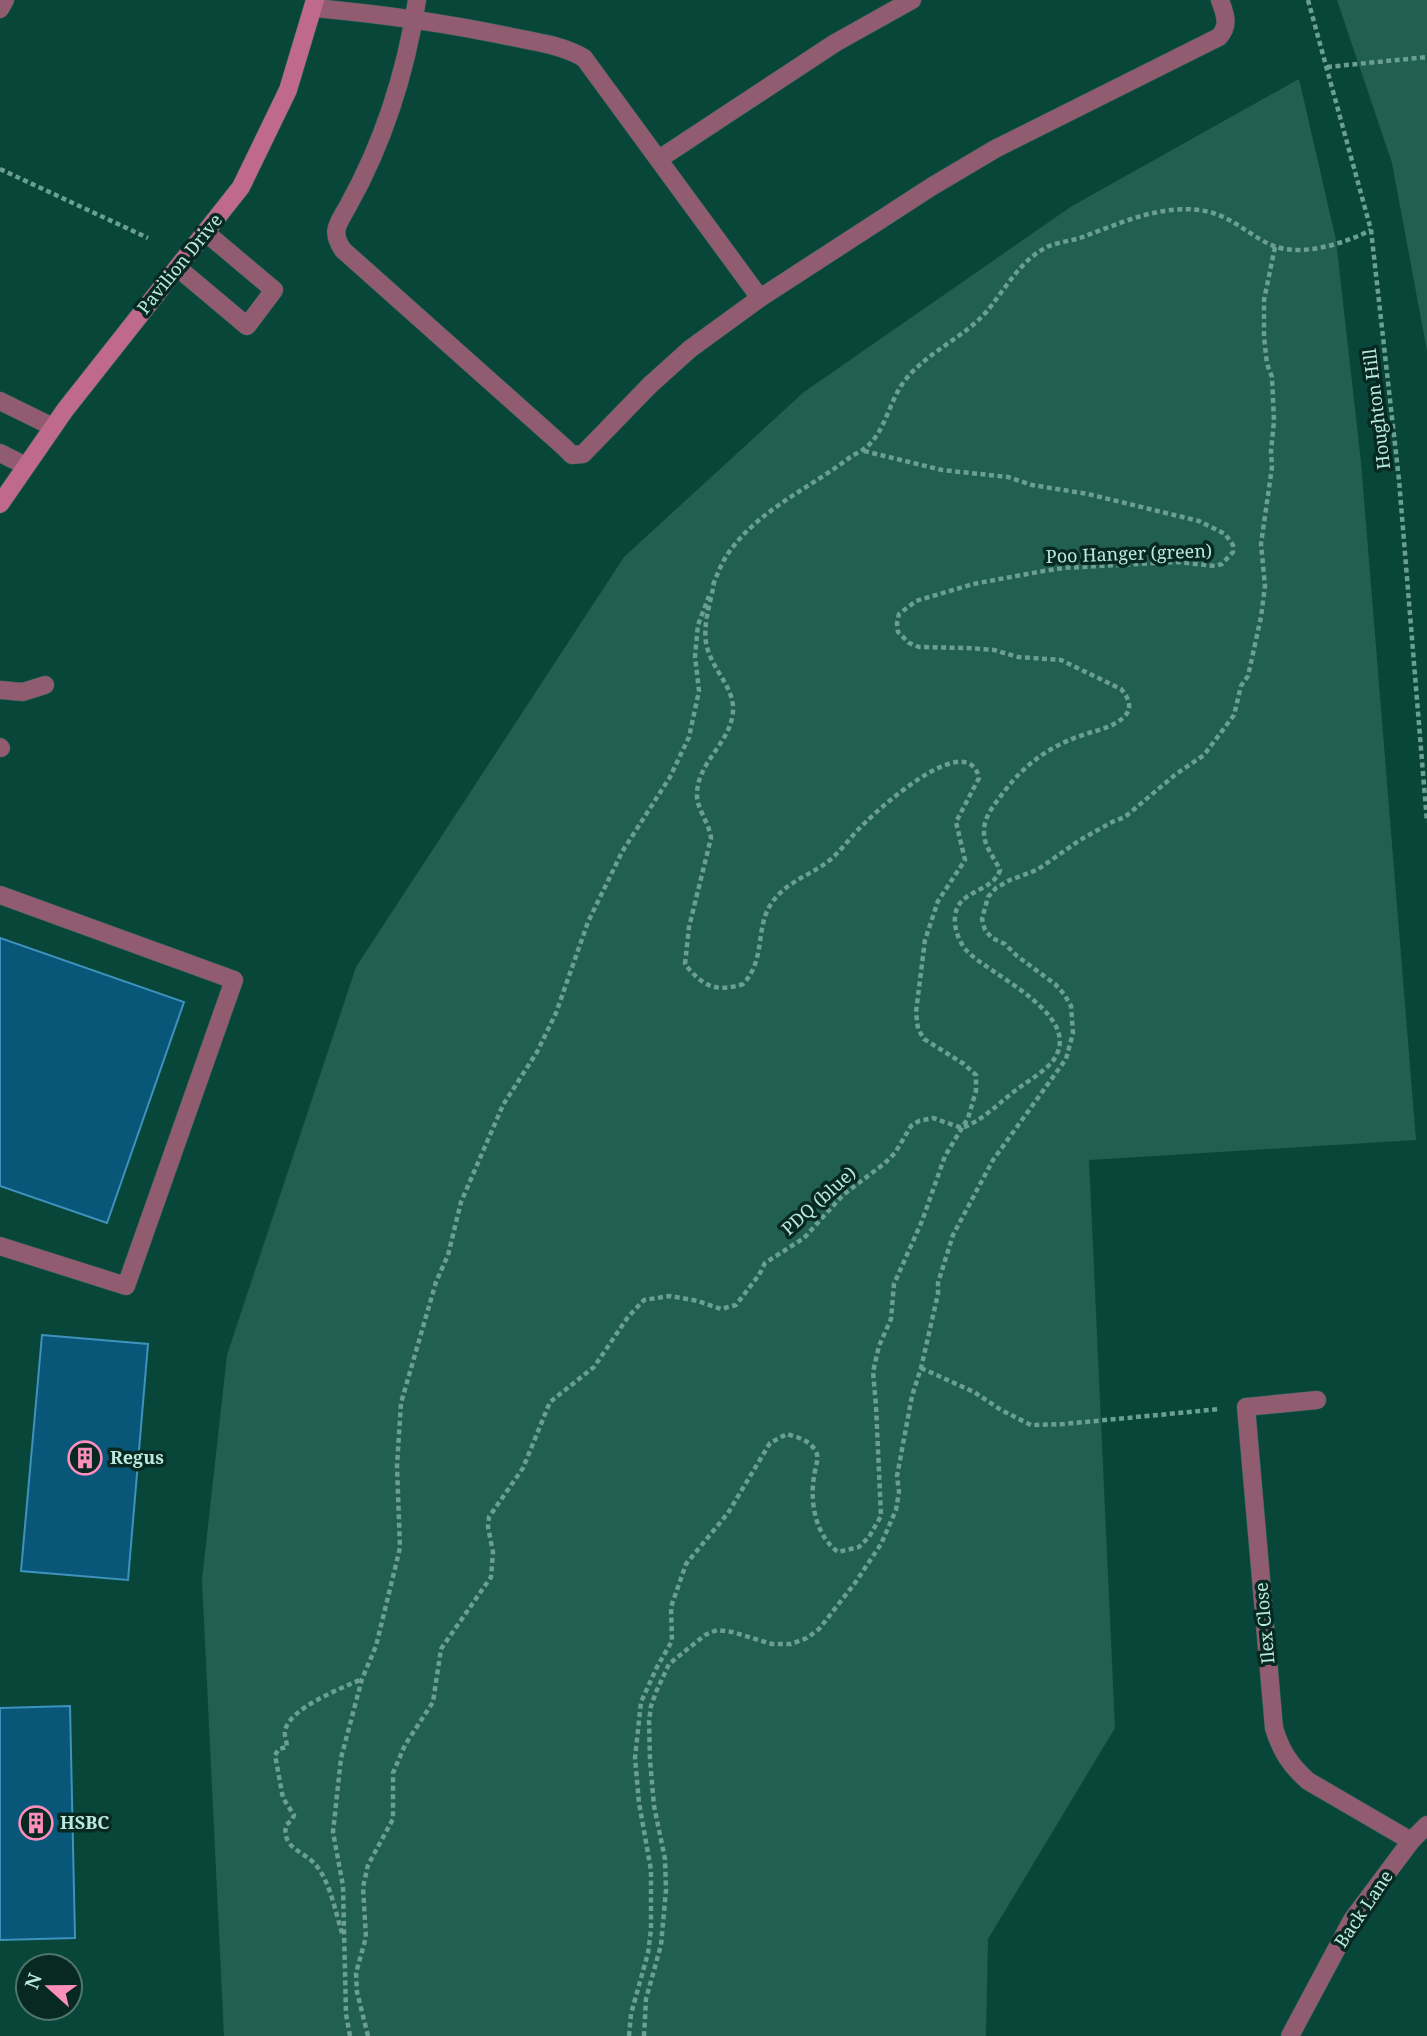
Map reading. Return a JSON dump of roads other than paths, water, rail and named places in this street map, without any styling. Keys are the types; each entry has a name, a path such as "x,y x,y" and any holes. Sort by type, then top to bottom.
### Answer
{"street":[{"path":"0,9 5,0"},
{"path":"417,0 385,124 358,188 338,223 335,232 337,241 351,257 572,455 583,454 650,385 690,349 760,298 931,187 995,149 1219,37 1226,26 1220,0"},
{"path":"659,159 835,43 912,0"},
{"path":"315,4 491,33 573,52 583,58 760,298"},
{"name":"Pavilion Drive","path":"0,504 53,427 241,187 288,90 315,4"},
{"path":"178,268 247,326 274,290 205,232"},
{"path":"0,401 53,427"},
{"path":"0,453 26,466"},
{"path":"0,690 23,692 45,685"},
{"path":"0,895 234,980 126,1286 0,1246"},
{"name":"Ilex Close","path":"1317,1400 1246,1406 1273,1728 1284,1755 1308,1781 1411,1841"},
{"name":"Back Lane","path":"1290,2036 1352,1920 1411,1841 1427,1825"}],"place":[{"name":"Regus","path":"85,1458"},
{"name":"HSBC","path":"36,1823"}]}
